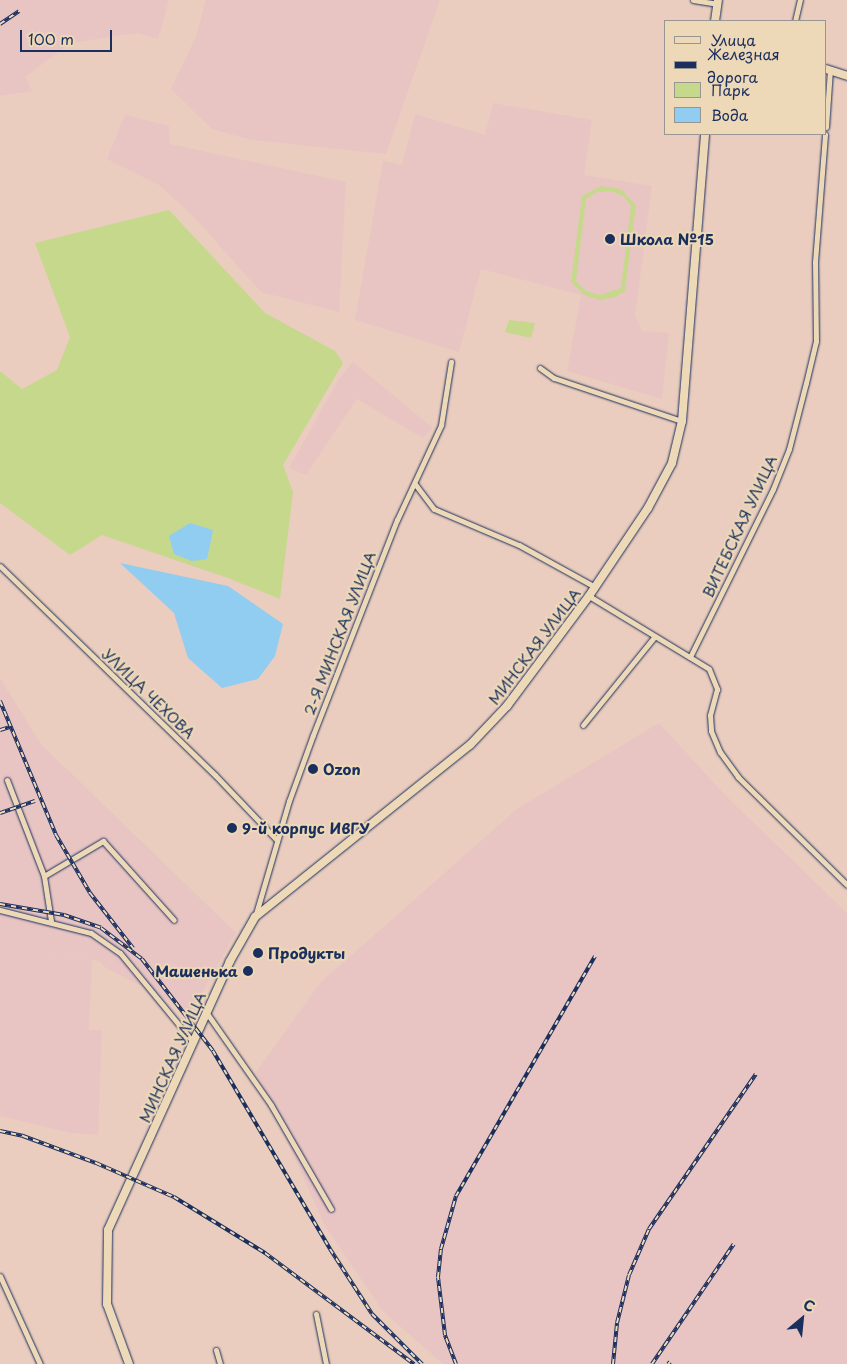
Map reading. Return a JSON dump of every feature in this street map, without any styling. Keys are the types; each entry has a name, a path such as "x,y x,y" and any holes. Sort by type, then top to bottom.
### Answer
{"main road":[{"path":"715,20 717,2"},
{"path":"828,70 847,76"},
{"name":"МИНСКАЯ УЛИЦА","path":"129,1364 107,1304 105,1264 108,1230 206,1012 235,951 255,917 470,745 525,684 589,596 648,508 672,463 682,421 706,135"}],"street":[{"path":"693,0 717,2"},
{"path":"796,20 800,0"},
{"path":"827,98 828,70"},
{"name":"ВИТЕБСКАЯ УЛИЦА","path":"690,657 789,449 816,341 815,262 825,135"},
{"name":"2-Я МИНСКАЯ УЛИЦА","path":"255,917 313,735 396,520 415,484 441,425 451,362"},
{"path":"540,368 554,378 682,421"},
{"path":"415,484 434,509 519,545 596,586"},
{"name":"УЛИЦА ЧЕХОВА","path":"0,566 215,775 278,840"},
{"path":"589,596 709,669 717,689 710,715 711,731 720,752 738,777 847,885"},
{"path":"582,725 655,636"},
{"path":"6,780 44,876 51,921"},
{"path":"44,876 103,841 174,920"},
{"path":"0,910 51,921 91,933 120,953 193,1042"},
{"path":"206,1012 271,1105 331,1209"},
{"path":"0,1276 40,1364"},
{"path":"316,1314 326,1364"},
{"path":"216,1350 220,1364"}],"shaded area":[{"path":"0,0 169,0 158,39 138,33 70,43 25,77 32,91 0,96"},
{"path":"206,0 440,0 386,154 251,140 212,129 171,89 196,37"},
{"path":"493,103 592,120 584,175 652,186 635,316 642,331 669,333 662,399 567,371 581,295 481,269 459,352 355,320 383,161 402,165 415,114 485,135"},
{"path":"125,115 169,126 170,144 346,182 339,312 261,292 194,217 159,185 107,159"},
{"path":"353,362 433,428 423,438 357,399 306,475 289,468 339,379"},
{"path":"0,678 41,744 236,933 191,1012 106,968 99,961 24,948 92,960 89,1030 102,1030 98,1135 71,1133 0,1116"},
{"path":"659,723 725,795 847,913 847,1364 443,1364 383,1311 325,1226 256,1072 321,982 517,809"}],"green space":[{"path":"601,186 621,189 636,205 625,291 615,297 600,300 584,295 571,282 582,196","holes":["611,191 623,196 631,206 621,288 600,295 586,291 576,281 586,199 597,192"]},
{"path":"169,210 265,313 335,351 343,363 283,465 293,492 280,599 228,578 102,535 70,555 0,503 0,371 22,389 57,370 70,337 35,243"},
{"path":"509,320 535,323 531,338 505,332"}],"water":[{"path":"190,523 213,530 207,559 192,561 174,554 169,536"},
{"path":"120,563 228,586 283,624 275,656 258,679 222,688 188,658 174,613"}],"railway":[{"path":"0,24 19,11"},
{"path":"0,701 56,835 90,893 133,948"},
{"path":"0,730 10,727"},
{"path":"0,813 35,801"},
{"path":"0,904 64,915 101,928 142,959 213,1051 330,1249 372,1314 422,1364"},
{"path":"456,1364 445,1335 438,1277 441,1249 456,1196 595,956"},
{"path":"613,1364 617,1323 629,1275 649,1229 756,1074"},
{"path":"0,1131 23,1136 96,1163 174,1197 265,1253 414,1364"},
{"path":"652,1364 734,1244"}],"place":[{"name":"Школа №15","path":"610,239"},
{"name":"Ozon","path":"313,769"},
{"name":"9-й корпус ИвГУ","path":"232,828"},
{"name":"Продукты","path":"258,953"},
{"name":"Машенька","path":"248,971"}]}
